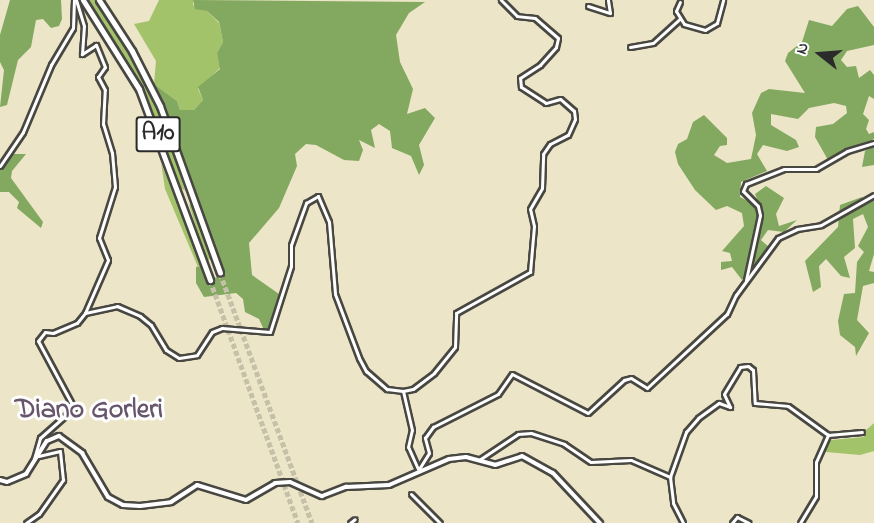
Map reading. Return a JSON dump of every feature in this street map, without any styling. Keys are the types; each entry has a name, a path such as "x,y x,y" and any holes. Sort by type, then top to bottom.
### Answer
{"highway":[{"name":"A10","path":"83,0 139,89 210,279"},
{"name":"A10","path":"99,0 132,51 160,106 220,273"}],"main road":[{"path":"0,480 17,479 34,465 47,441 64,437 82,453 108,497 123,505 140,506 171,502 196,485 246,500 275,483 290,482 322,496 346,487 389,485 419,469 460,457 495,465 522,456 538,463 600,523"}],"street":[{"path":"0,166 23,132 51,65 73,28 75,0"},
{"path":"34,465 40,438 74,408 38,340 45,332 53,333 77,323 85,313 108,260 99,238 114,192 116,173 103,124 105,90 98,77 105,67 96,45 82,54 84,26 75,0"},
{"path":"85,313 117,306 134,313 152,326 166,350 178,358 197,355 212,332 222,328 270,332 291,266 291,244 306,203 318,196 329,222 335,294 351,328 359,358 366,371 387,389 403,391 413,389 434,373 455,347 456,313 524,278 531,269 534,226 530,209 542,188 543,154 550,144 568,135 575,116 561,99 548,103 533,98 519,80 540,65 558,43 557,35 535,18 517,16 501,0"},
{"path":"588,6 610,12 608,0"},
{"path":"681,2 676,11 688,27 712,27 721,16 723,0"},
{"path":"630,47 654,44 680,19"},
{"path":"745,283 760,215 758,206 743,191 746,184 784,169 816,169 847,151 874,143"},
{"path":"419,469 429,453 425,438 434,427 498,394 512,374 588,413 624,380 632,378 647,388 726,314 745,283 778,238 838,218 874,195"},
{"path":"683,523 673,504 670,477 686,432 698,418 719,403 730,407 724,394 740,367 747,366 753,370 755,403 788,406 828,435 862,432"},
{"path":"403,391 412,430 408,447 419,469"},
{"path":"478,460 518,434 531,433 564,444 591,462 631,460 670,477"},
{"path":"800,523 816,496 816,462 828,435"},
{"path":"26,523 39,514 63,480 60,451 39,456"},
{"path":"411,494 440,523"},
{"path":"732,523 737,517 749,523"},
{"path":"350,523 355,519"}],"green space":[{"path":"10,0 61,0 62,19 59,26 51,28 43,19 36,20 31,47 18,60 7,105 0,107 4,70 0,62 0,35"},
{"path":"86,0 96,0 142,74 170,141 185,191 179,186 132,71"},
{"path":"159,0 193,0 193,5 207,11 219,23 223,42 217,53 221,67 198,89 203,100 194,110 180,110 177,101 154,84 156,61 134,24 149,21"},
{"path":"193,0 425,2 409,13 396,35 400,62 413,89 407,114 425,108 435,118 419,145 424,165 419,175 411,156 392,148 390,131 379,124 371,130 375,148 359,140 363,150 359,161 344,160 316,145 306,144 295,154 297,166 279,208 249,243 252,275 279,294 271,329 264,330 259,319 245,312 243,299 236,293 204,297 196,283 196,267 202,266 208,282 224,273 154,84 177,101 180,110 194,110 203,100 198,87 220,69 217,53 223,42 219,22 207,11 195,9"},
{"path":"858,6 874,27 874,45 847,51 841,60 847,67 856,66 859,78 870,70 874,75 874,99 869,96 863,114 869,120 866,129 869,134 874,132 874,139 828,160 815,137 816,127 833,124 847,113 846,106 834,103 809,108 798,119 771,114 771,125 796,140 799,147 787,151 763,145 757,154 767,171 741,182 740,197 761,208 755,194 766,186 784,198 776,214 779,226 797,220 784,232 768,230 761,240 769,247 742,280 732,267 721,270 721,262 732,261 730,253 722,251 744,226 742,213 727,206 716,210 695,190 678,164 675,152 678,144 687,139 693,122 704,115 727,138 727,145 720,146 714,155 727,163 751,159 756,135 752,113 761,93 769,89 805,93 785,61 788,53 802,42 809,20 832,26 847,9"},
{"path":"874,146 874,165 862,167 865,151"},
{"path":"13,154 26,154 12,171 11,178 43,222 41,228 17,208 19,202 9,192 0,192 0,168"},
{"path":"161,163 202,266 198,267 165,189"},
{"path":"862,197 865,205 874,200 874,254 869,271 874,272 874,283 863,286 857,320 869,333 856,356 855,347 840,335 838,321 844,294 855,293 857,262 864,252 858,246 868,227 863,214 853,219 855,248 844,257 850,278 841,276 826,259 819,266 821,287 813,292 805,261 838,227 840,205"},
{"path":"189,204 195,209 213,258 206,261"},
{"path":"874,423 874,451 860,455 826,452 825,446 831,440 864,437 865,431"}],"tunnel":[{"path":"220,273 312,523"},
{"path":"210,280 298,523"}],"district":[{"name":"Diano Gorleri","path":"89,411"}]}
